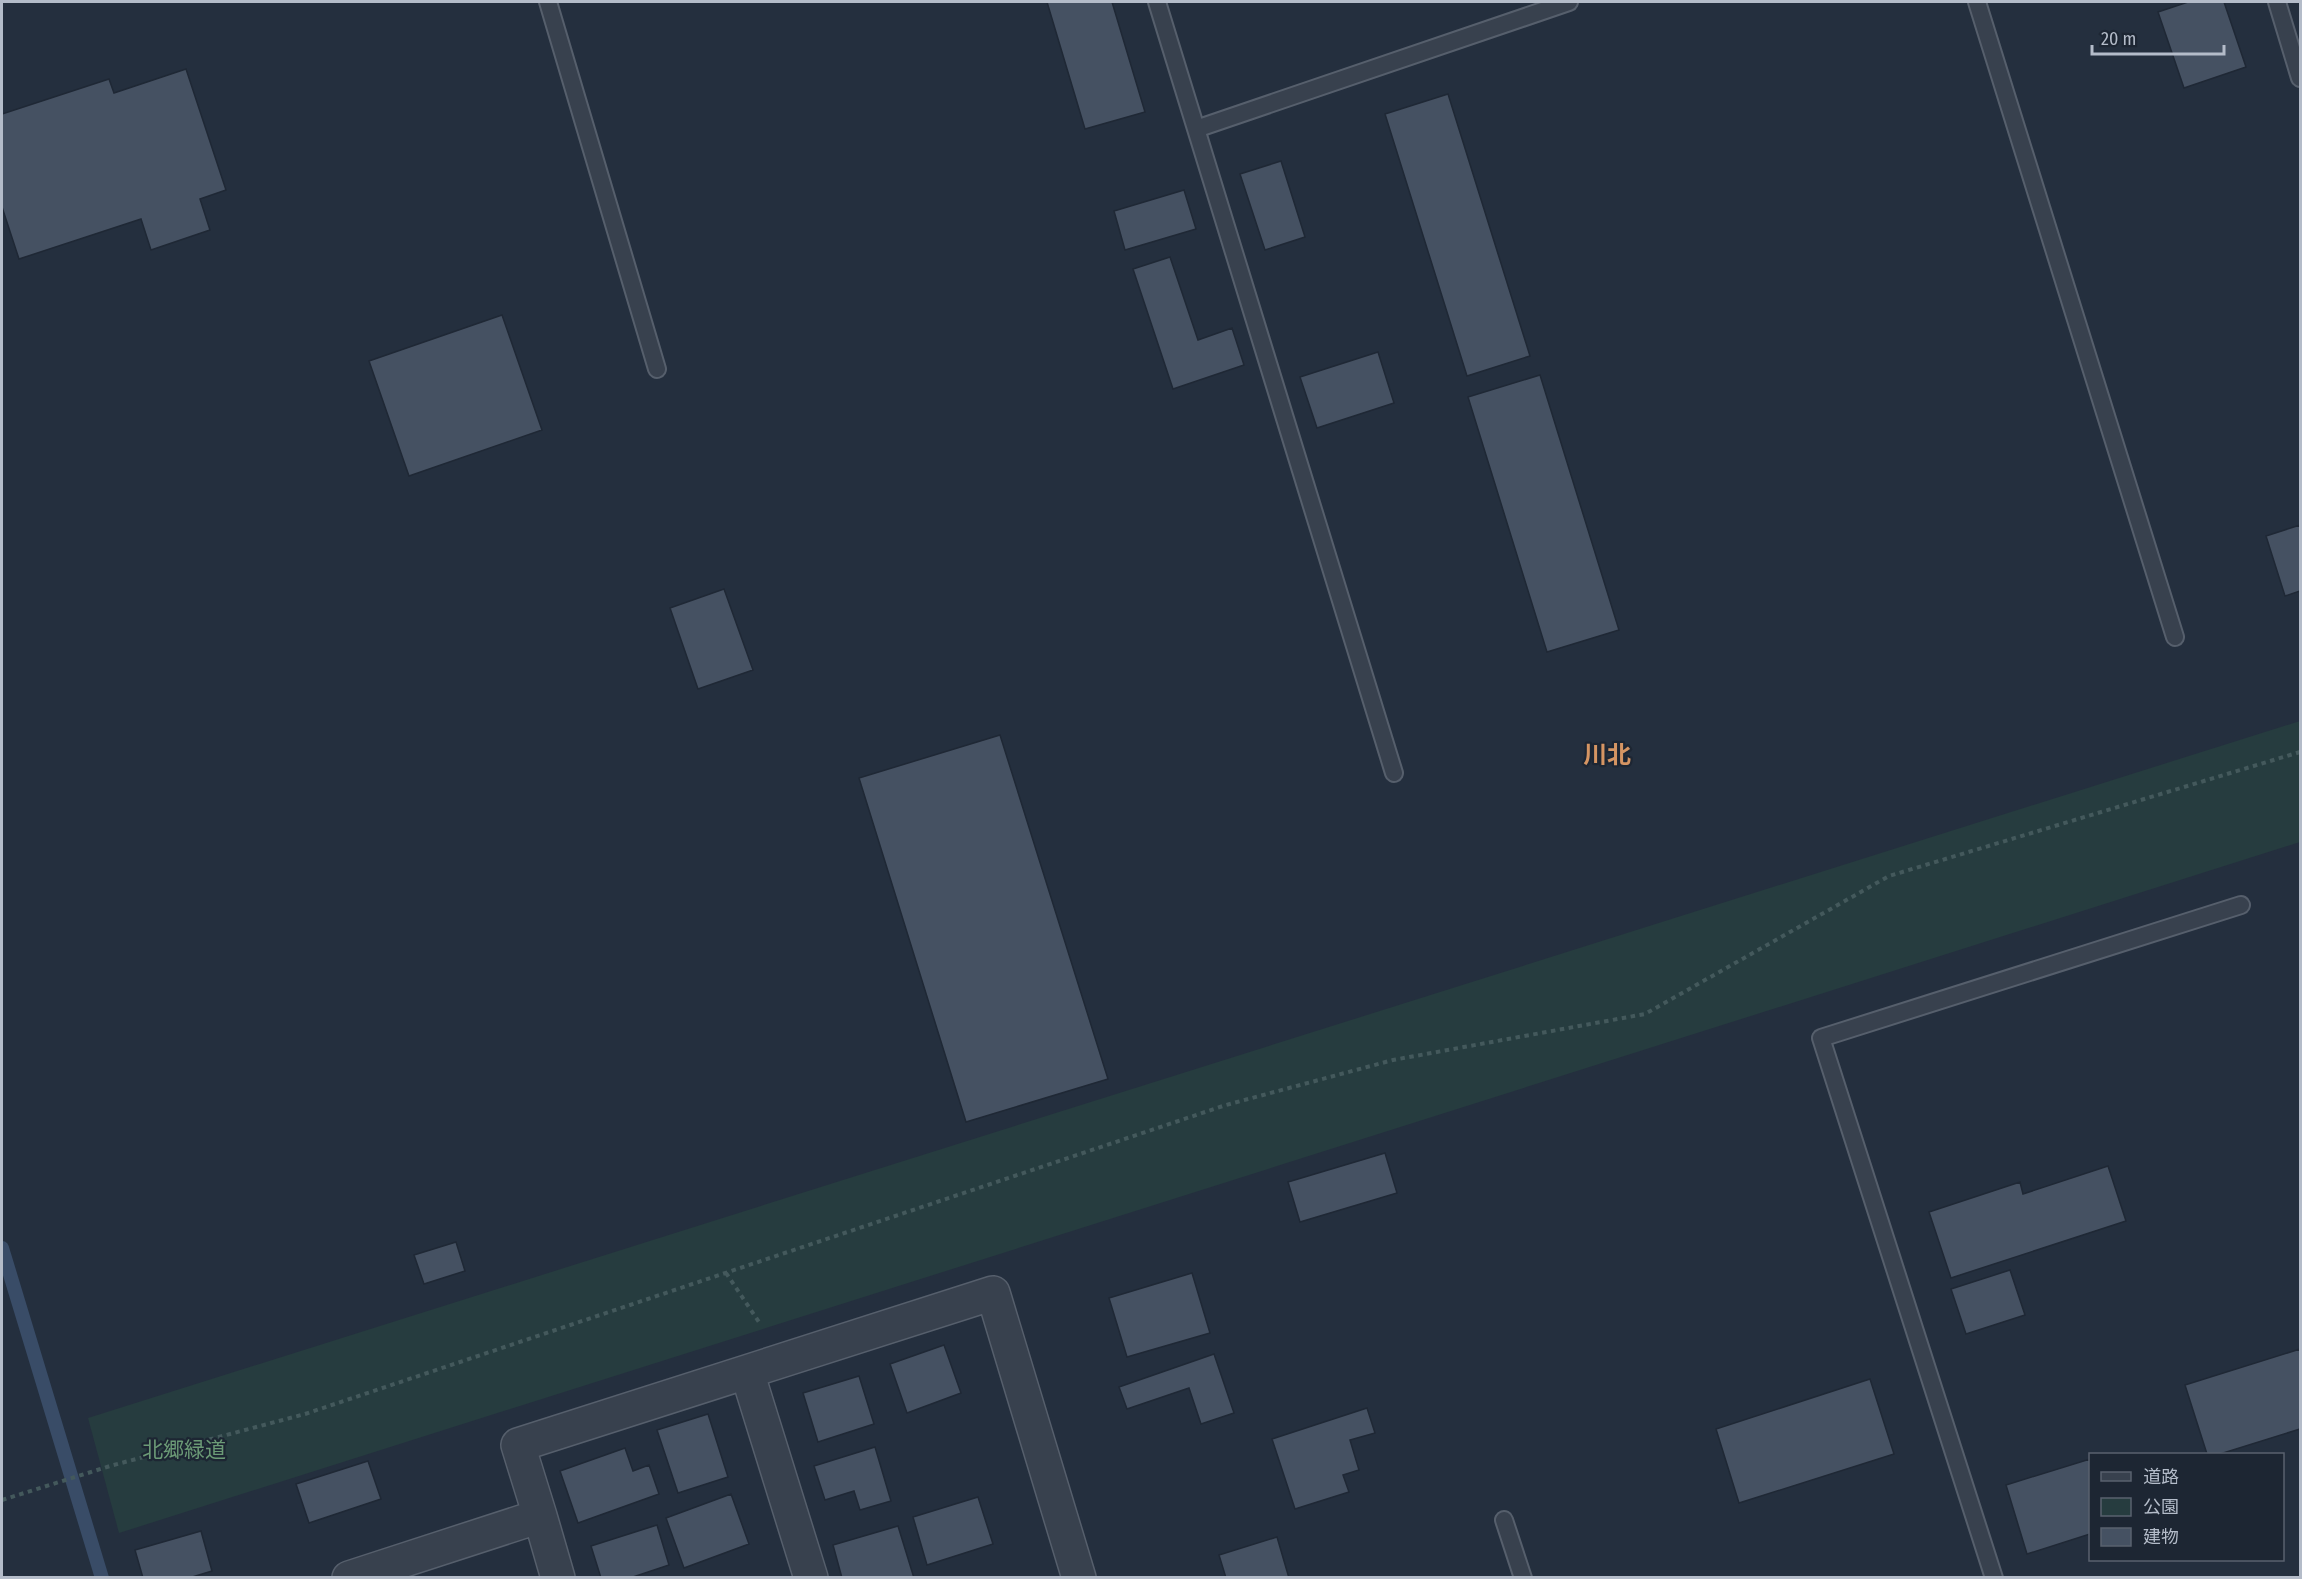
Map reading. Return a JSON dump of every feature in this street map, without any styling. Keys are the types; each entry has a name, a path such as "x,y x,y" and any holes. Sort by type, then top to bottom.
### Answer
{"street":[{"path":"558,1578 518,1445 993,1293 1079,1578"},
{"path":"747,1372 811,1578"},
{"path":"349,1578 540,1516"}],"lane":[{"path":"548,2 657,369"},
{"path":"1157,2 1394,773"},
{"path":"1196,129 1569,2"},
{"path":"1977,2 2175,637"},
{"path":"2277,2 2301,78"},
{"path":"1994,1578 1821,1038 2241,905"},
{"path":"1504,1520 1522,1578"}],"path":[{"path":"2,1500 110,1466 305,1414 1226,1105 1393,1060 1645,1014 1889,876 2301,752"},
{"path":"726,1273 784,1360"}],"green space":[{"name":"北郷緑道","path":"2300,721 2300,842 119,1533 88,1418"}],"building":[{"path":"1047,2 1112,2 1145,112 1085,129"},
{"path":"2188,2 2224,2 2246,67 2184,88 2158,12"},
{"path":"186,69 226,190 200,199 210,230 151,250 141,219 19,259 2,207 2,114 109,79 114,93"},
{"path":"1448,94 1530,356 1467,376 1385,114"},
{"path":"1281,161 1305,237 1265,250 1240,174"},
{"path":"1184,190 1196,229 1125,250 1114,211"},
{"path":"1170,257 1198,340 1232,328 1244,365 1173,389 1133,269"},
{"path":"502,315 542,430 409,476 369,361"},
{"path":"1378,352 1394,403 1317,428 1300,377"},
{"path":"1540,375 1619,630 1547,652 1468,397"},
{"path":"2300,525 2300,591 2285,596 2266,536"},
{"path":"724,589 753,670 698,689 670,608"},
{"path":"1000,735 1108,1079 966,1122 859,778"},
{"path":"1385,1153 1397,1193 1300,1222 1288,1182"},
{"path":"2108,1166 2126,1221 1951,1278 1929,1212 2020,1182 2023,1194"},
{"path":"456,1242 465,1271 424,1284 414,1255"},
{"path":"2010,1270 2025,1315 1966,1334 1951,1289"},
{"path":"1192,1273 1210,1333 1127,1357 1109,1298"},
{"path":"944,1345 961,1393 907,1413 890,1364"},
{"path":"2300,1349 2300,1429 2223,1453 2207,1453 2185,1385"},
{"path":"1214,1354 1234,1413 1201,1424 1189,1388 1127,1409 1119,1387"},
{"path":"859,1376 874,1424 818,1442 803,1393"},
{"path":"1870,1379 1894,1454 1739,1503 1716,1429"},
{"path":"1367,1408 1375,1433 1350,1440 1359,1470 1343,1475 1349,1492 1295,1509 1272,1439"},
{"path":"708,1414 728,1477 678,1493 657,1430"},
{"path":"875,1447 891,1501 860,1510 854,1491 825,1500 814,1466"},
{"path":"625,1448 633,1471 649,1465 659,1494 578,1523 560,1471"},
{"path":"2089,1459 2089,1534 2027,1554 2006,1485"},
{"path":"368,1461 381,1499 309,1523 296,1484"},
{"path":"731,1494 749,1544 684,1568 666,1518"},
{"path":"978,1497 993,1544 927,1565 913,1517"},
{"path":"657,1525 669,1565 630,1578 601,1578 591,1546"},
{"path":"898,1526 914,1578 842,1578 833,1545"},
{"path":"201,1531 212,1571 189,1578 143,1578 135,1550"},
{"path":"1277,1537 1289,1578 1226,1578 1219,1555"}],"waterway":[{"path":"2,1248 102,1578"}],"district":[{"name":"川北","path":"1607,755"}]}
